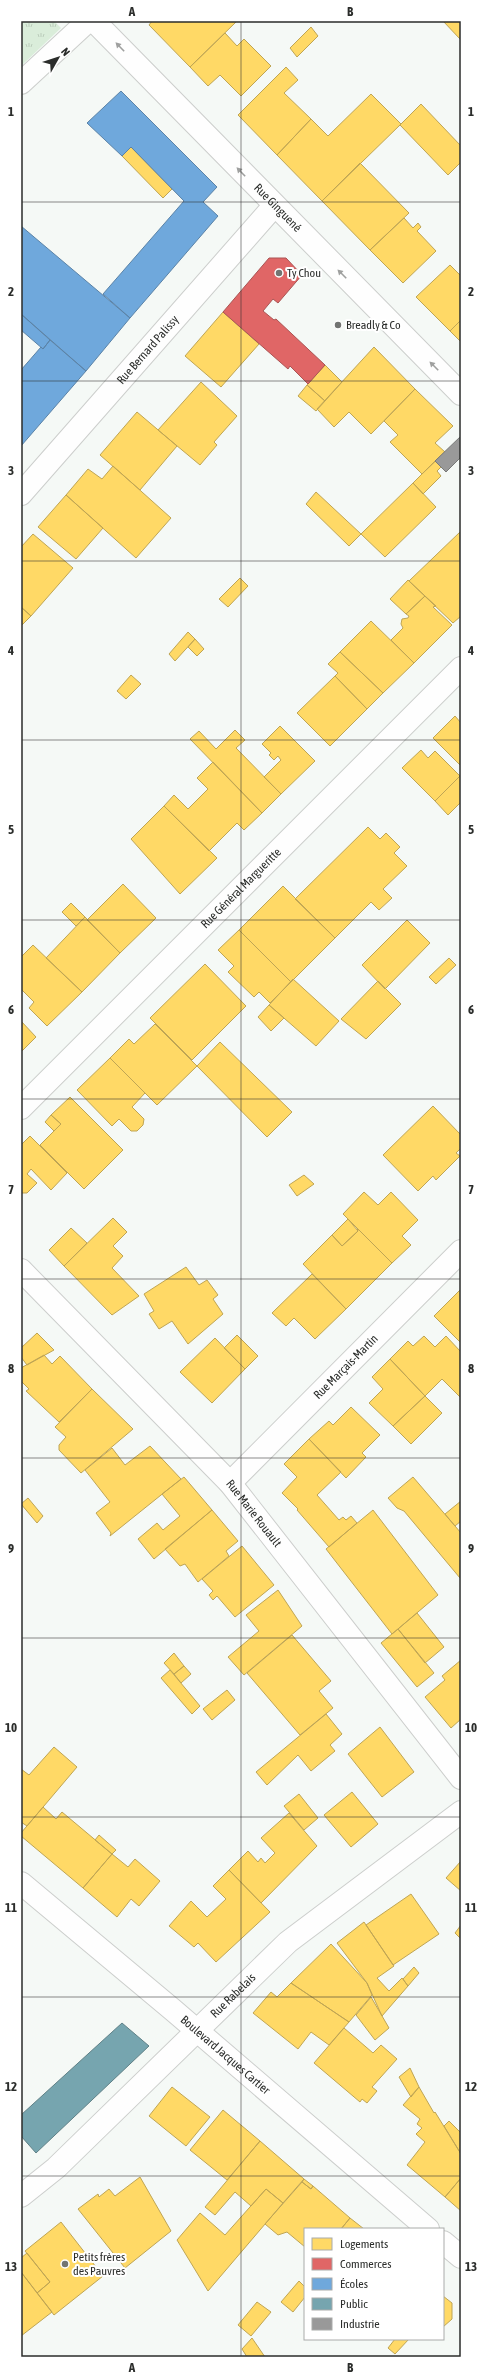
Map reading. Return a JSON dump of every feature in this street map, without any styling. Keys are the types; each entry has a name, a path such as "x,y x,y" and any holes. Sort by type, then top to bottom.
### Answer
{"street":[{"path":"21,83 88,21"},
{"name":"Rue Ginguené","path":"94,21 274,206 461,394"},
{"name":"Rue Bernard Palissy","path":"21,494 274,206"},
{"name":"Rue Général Margueritte","path":"21,1108 461,668"},
{"name":"Rue Marçais-Martin","path":"230,1483 461,1251"},
{"name":"Rue Marie Rouault","path":"21,1270 230,1483 461,1778"},
{"name":"Rue Rabelais","path":"21,2196 56,2168 288,1942 461,1812"},
{"name":"Boulevard Jacques Cartier","path":"21,1883 198,2031 427,2228"},
{"path":"444,2243 461,2257"}],"green space":[{"path":"21,21 54,21 61,28 21,66"}],"building: Logements":[{"path":"152,21 237,21 190,67 149,25"},
{"path":"443,21 461,21 460,39"},
{"path":"311,27 318,36 297,57 290,48"},
{"path":"225,33 237,46 244,39 271,66 241,96 220,75 208,86 190,67"},
{"path":"286,67 298,80 284,93 311,119 277,155 238,115"},
{"path":"371,94 401,124 322,201 277,155 311,119 328,136"},
{"path":"421,104 461,146 461,162 448,175 400,125"},
{"path":"131,147 172,189 163,198 122,156"},
{"path":"360,163 409,213 370,250 322,201"},
{"path":"404,218 413,228 418,223 421,227 417,231 436,251 403,283 370,250"},
{"path":"450,265 461,276 461,320 450,331 416,297"},
{"path":"223,312 259,344 221,387 185,356"},
{"path":"461,320 461,342 450,331"},
{"path":"374,347 415,389 371,434 349,412 334,427 317,409"},
{"path":"325,365 342,382 325,401 307,385"},
{"path":"201,382 237,416 214,442 217,445 200,465 158,430"},
{"path":"307,385 325,401 316,411 298,396"},
{"path":"415,389 453,426 435,443 445,452 422,474 390,442 398,435 384,421"},
{"path":"137,412 177,446 140,490 100,455"},
{"path":"435,461 441,467 437,471 441,476 423,494 413,483"},
{"path":"113,466 171,518 136,558 66,495 88,469 102,479"},
{"path":"413,483 436,507 385,557 361,534"},
{"path":"316,492 361,534 349,546 306,504"},
{"path":"66,495 103,528 76,559 38,527"},
{"path":"460,532 461,616 453,623 409,581"},
{"path":"33,534 73,568 31,616 21,607 21,547"},
{"path":"240,578 248,586 228,607 219,599"},
{"path":"408,580 425,596 406,614 390,599"},
{"path":"425,596 436,606 433,607 452,625 414,663 391,640 403,628 401,624 402,619 408,618 409,616 406,614"},
{"path":"21,607 31,616 21,626"},
{"path":"371,621 414,663 383,693 340,652"},
{"path":"188,632 195,639 175,661 169,654"},
{"path":"195,639 204,649 197,656 188,647"},
{"path":"340,652 383,693 367,709 335,676 338,673 328,664"},
{"path":"131,675 141,684 126,699 117,691"},
{"path":"335,676 367,709 330,746 297,713"},
{"path":"455,716 461,723 461,766 433,738"},
{"path":"280,726 315,761 281,794 264,777 281,760 278,756 274,760 269,755 271,753 262,744"},
{"path":"235,730 245,740 236,748 281,794 262,813 190,739 199,731 216,749"},
{"path":"421,750 428,758 435,751 460,776 435,801 402,768"},
{"path":"213,762 262,813 244,830 237,823 209,851 164,806 174,795 188,809 208,789 197,778"},
{"path":"461,775 461,802 448,815 435,801"},
{"path":"164,806 217,858 180,894 131,839"},
{"path":"368,827 380,839 386,833 400,847 394,853 407,866 383,889 392,898 379,910 371,902 335,938 295,899"},
{"path":"123,884 156,918 120,953 87,920"},
{"path":"283,886 335,938 291,982 239,930"},
{"path":"71,903 85,917 76,926 62,912"},
{"path":"85,917 120,953 82,992 46,958"},
{"path":"407,920 430,943 385,989 362,965"},
{"path":"239,930 291,982 270,1003 259,992 254,997 228,972 234,966 218,950"},
{"path":"33,945 82,992 47,1026 29,1008 34,1002 21,989 21,957"},
{"path":"449,958 456,965 436,984 429,977"},
{"path":"205,964 246,1006 192,1060 150,1018"},
{"path":"293,979 339,1021 316,1046 269,1005"},
{"path":"378,981 401,1004 366,1039 341,1019"},
{"path":"269,1005 284,1018 271,1031 258,1017"},
{"path":"21,1021 36,1037 21,1052"},
{"path":"155,1024 197,1066 157,1105 110,1058 129,1039 134,1044"},
{"path":"220,1042 292,1112 267,1137 197,1066"},
{"path":"110,1058 145,1093 132,1107 144,1119 143,1125 137,1131 131,1131 119,1119 112,1126 77,1090"},
{"path":"70,1097 123,1150 84,1189 40,1145 61,1124 51,1115"},
{"path":"433,1106 461,1135 461,1148 456,1153 460,1156 436,1180 433,1176 418,1191 383,1155"},
{"path":"51,1115 61,1124 54,1131 45,1122"},
{"path":"30,1136 67,1173 51,1190 31,1169 27,1174 37,1183 27,1193 21,1193 21,1145"},
{"path":"304,1175 314,1184 297,1196 289,1185"},
{"path":"364,1192 378,1205 391,1192 418,1220 402,1236 411,1245 392,1263 343,1214"},
{"path":"113,1218 127,1232 113,1246 123,1256 112,1268 139,1296 112,1315 64,1266"},
{"path":"348,1219 358,1231 342,1246 332,1235"},
{"path":"71,1228 87,1243 64,1266 49,1250"},
{"path":"357,1228 392,1263 346,1309 303,1264 332,1235 342,1246 358,1231"},
{"path":"186,1267 199,1285 207,1280 218,1295 213,1299 223,1314 188,1344 172,1321 159,1329 149,1314 154,1311 144,1294"},
{"path":"312,1274 346,1309 315,1339 294,1318 286,1326 272,1313"},
{"path":"461,1289 461,1343 434,1316"},
{"path":"37,1333 54,1350 27,1365 21,1357 21,1348"},
{"path":"237,1335 258,1356 245,1369 224,1348"},
{"path":"424,1336 435,1347 446,1336 461,1352 461,1398 442,1379 425,1396 390,1359 408,1341 413,1346"},
{"path":"215,1338 245,1369 212,1403 180,1372"},
{"path":"44,1355 52,1364 60,1356 92,1389 59,1422 26,1391 29,1389 21,1381 21,1368"},
{"path":"390,1359 425,1396 393,1426 369,1403 383,1389 372,1377"},
{"path":"92,1389 133,1429 81,1473 59,1450 59,1445 66,1437 55,1427"},
{"path":"425,1396 442,1413 411,1444 393,1426"},
{"path":"351,1407 380,1435 362,1453 366,1457 346,1478 309,1439 329,1421 333,1425"},
{"path":"309,1439 341,1472 317,1495 339,1520 343,1517 346,1520 351,1516 357,1523 329,1547 297,1510 298,1509 282,1493 297,1477 284,1464"},
{"path":"150,1446 181,1479 110,1536 111,1533 96,1513 110,1502 85,1470 112,1448 125,1465"},
{"path":"184,1477 212,1510 154,1559 138,1539 157,1523 163,1530 180,1516 162,1494"},
{"path":"413,1477 461,1533 460,1578 404,1511 397,1508 388,1498"},
{"path":"28,1498 43,1516 37,1523 21,1504"},
{"path":"461,1501 461,1521 455,1526 445,1514"},
{"path":"212,1510 238,1541 226,1551 229,1556 198,1582 185,1564 180,1566 165,1549"},
{"path":"373,1510 438,1595 392,1634 326,1549"},
{"path":"242,1546 274,1585 235,1617 217,1596 213,1600 209,1595 213,1591 202,1579"},
{"path":"278,1590 302,1626 244,1675 228,1657 259,1631 246,1615"},
{"path":"417,1613 444,1647 425,1663 398,1629"},
{"path":"398,1629 434,1673 417,1687 381,1643"},
{"path":"292,1635 331,1681 319,1691 333,1708 300,1735 247,1673"},
{"path":"174,1653 184,1666 174,1674 164,1663"},
{"path":"461,1660 461,1719 451,1728 425,1697 445,1680 442,1676"},
{"path":"184,1666 191,1674 181,1683 174,1674"},
{"path":"170,1670 200,1706 192,1714 161,1678"},
{"path":"227,1690 235,1700 212,1720 203,1709"},
{"path":"326,1714 342,1734 330,1745 335,1751 311,1771 298,1755 267,1785 256,1772"},
{"path":"380,1727 414,1772 382,1797 348,1754"},
{"path":"54,1747 77,1767 27,1826 21,1822 21,1769 29,1775"},
{"path":"352,1792 378,1824 351,1847 324,1815"},
{"path":"299,1794 318,1818 304,1830 284,1806"},
{"path":"43,1807 56,1819 62,1812 112,1854 83,1888 21,1836 21,1833"},
{"path":"289,1813 317,1846 261,1903 229,1870 248,1851 258,1862 261,1858 265,1863 275,1853 261,1838"},
{"path":"99,1835 116,1850 112,1854 95,1840"},
{"path":"112,1854 128,1867 135,1859 160,1881 139,1906 131,1899 117,1917 83,1888"},
{"path":"461,1861 461,1891 446,1878"},
{"path":"229,1870 270,1912 216,1962 198,1943 194,1947 169,1926 191,1901 207,1917 226,1899 213,1886"},
{"path":"411,1894 439,1934 393,1965 366,1925"},
{"path":"364,1922 394,1966 377,1978 389,1991 402,1978 408,1986 382,2016 367,1983 337,1943"},
{"path":"461,1925 461,1939 455,1933"},
{"path":"331,1944 367,1983 372,1995 349,2022 291,1983"},
{"path":"414,1967 419,1973 408,1986 403,1979"},
{"path":"291,1983 349,2022 329,2045 311,2032 298,2049 253,2013 271,1992 277,1997"},
{"path":"371,1997 389,2028 375,2040 356,2015"},
{"path":"344,2028 373,2053 381,2045 397,2059 372,2087 377,2091 367,2103 362,2099 360,2102 314,2063"},
{"path":"410,2068 419,2087 411,2097 399,2077"},
{"path":"172,2087 210,2117 186,2146 149,2116"},
{"path":"419,2087 461,2154 461,2178 445,2197 407,2165 425,2142 416,2134 422,2128 417,2124 420,2119 403,2105"},
{"path":"223,2110 260,2141 227,2180 190,2150"},
{"path":"449,2121 461,2133 461,2154 444,2126"},
{"path":"260,2141 304,2179 283,2203 266,2189 251,2206 235,2192 215,2215 205,2207"},
{"path":"140,2177 171,2231 125,2268 78,2209 98,2194 99,2197 109,2189 115,2196"},
{"path":"461,2178 461,2211 445,2197"},
{"path":"304,2179 313,2186 311,2189 302,2182"},
{"path":"302,2182 311,2189 313,2186 350,2218 342,2228 304,2228 304,2246 287,2232 278,2235 265,2224"},
{"path":"266,2189 283,2203 208,2291 177,2240 200,2213 225,2235"},
{"path":"350,2218 363,2228 342,2228"},
{"name":"Petits frères des Pauvres","path":"61,2222 103,2276 54,2315 37,2293 50,2282 25,2251"},
{"path":"27,2253 50,2282 37,2293 21,2272 21,2258"},
{"path":"21,2272 52,2312 21,2336"},
{"path":"299,2281 304,2286 304,2298 293,2312 281,2302"},
{"path":"444,2297 452,2303 452,2319 444,2326"},
{"path":"257,2302 271,2312 251,2336 238,2325"},
{"path":"252,2338 265,2357 247,2357 242,2349"},
{"path":"394,2340 408,2340 395,2354 388,2348"}],"building: Commerces":[{"path":"269,258 286,258 302,275 278,303 273,299 263,311 274,320 276,319 325,365 308,384 290,366 288,369 223,312"}],"building: Écoles":[{"path":"121,91 217,187 203,202 218,216 130,318 103,294 184,201 131,147 122,156 87,123"},
{"path":"21,226 130,318 86,371 21,314"},
{"path":"21,314 50,340 43,349 21,330"},
{"path":"50,340 86,371 21,446 21,370 41,347 43,349"}],"building: Public":[{"path":"122,2023 149,2046 36,2153 21,2136 21,2115"}],"building: Industrie":[{"path":"461,436 461,457 446,472 435,461"}],"place":[{"name":"Ty Chou","path":"279,273"},
{"name":"Breadly & Co","path":"338,325"},
{"name":"Petits frères des Pauvres","path":"65,2264"}]}
